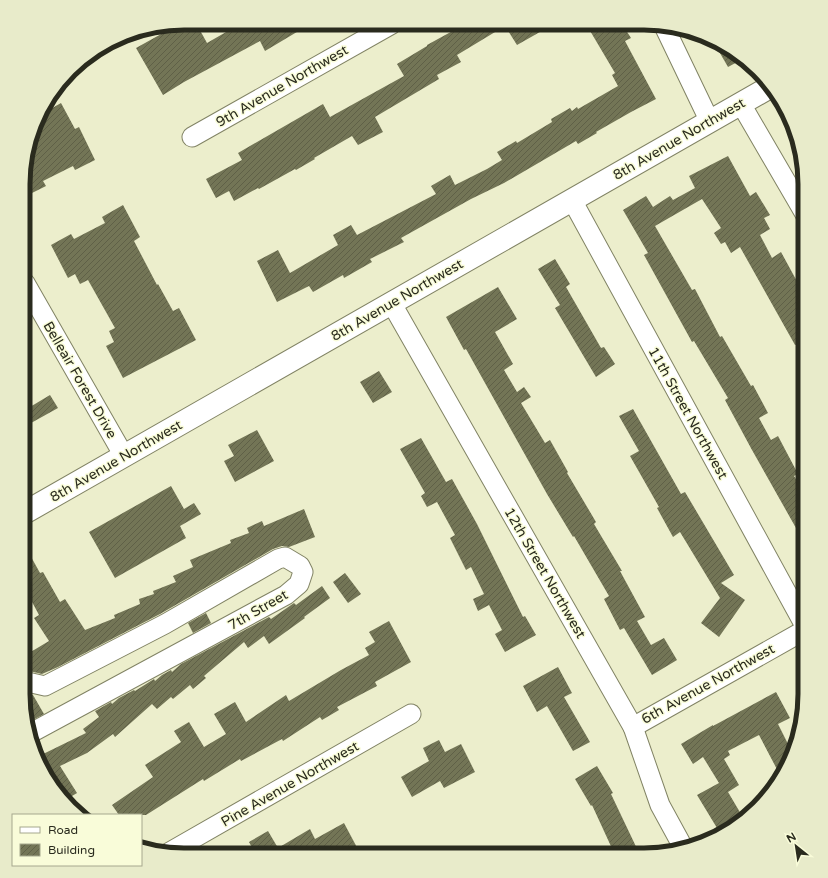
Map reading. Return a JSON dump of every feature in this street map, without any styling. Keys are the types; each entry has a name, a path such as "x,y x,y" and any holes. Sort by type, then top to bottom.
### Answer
{"street":[{"name":"9th Avenue Northwest","path":"192,137 381,30"},
{"path":"667,32 710,122"},
{"name":"8th Avenue Northwest","path":"30,510 766,90"},
{"path":"741,104 798,202"},
{"name":"11th Street Northwest","path":"572,200 798,613"},
{"name":"Belleair Forest Drive","path":"30,292 124,456"},
{"name":"12th Street Northwest","path":"392,304 633,727 660,805 681,844"},
{"name":"7th Street","path":"30,683 45,686 166,624 278,559 285,557 300,566 303,572 299,584 286,595 34,731"},
{"name":"6th Avenue Northwest","path":"633,727 798,634"},
{"name":"Pine Avenue Northwest","path":"177,848 411,714"}],"building":[{"path":"200,30 207,43 230,30 300,30 265,51 260,41 163,95 136,48 167,31"},
{"path":"454,30 498,30 457,55 461,62 437,75 439,79 375,117 383,132 358,145 352,136 296,170 295,169 234,201 229,191 216,198 206,179 242,160 238,153 323,104 330,117 404,76 397,64"},
{"path":"508,30 543,30 517,45"},
{"path":"590,30 626,30 631,38 625,41 656,99 596,132 597,133 578,144 576,141 504,183 471,199 401,238 404,242 370,259 372,262 344,278 343,275 313,292 309,286 277,302 257,261 278,250 290,273 338,245 333,235 351,225 357,235 436,194 431,186 450,175 455,185 502,160 497,152 516,141 517,143 552,122 551,119 570,108 572,111 577,107 578,109 618,86 612,75 615,73"},
{"path":"718,49 738,62 728,67"},
{"path":"61,103 75,129 79,127 95,160 75,170 73,166 43,181 46,186 30,194 31,164 35,144 50,110"},
{"path":"728,156 750,196 756,192 770,215 764,218 770,229 760,235 772,258 781,252 798,283 798,285 796,286 798,290 798,344 795,345 740,247 731,253 725,242 721,244 714,233 721,228 702,199 655,226 692,290 695,289 720,337 722,336 751,386 753,385 768,413 759,418 771,440 778,436 798,474 794,476 798,483 798,532 725,400 728,398 694,341 692,342 644,255 648,253 623,210 646,196 653,207 670,196 673,200 695,188 689,176"},
{"path":"123,205 140,237 134,241 157,285 158,284 173,311 179,308 196,340 123,378 106,346 114,342 109,331 115,328 88,280 80,284 75,274 68,278 51,245 71,234 74,239 105,223 102,217"},
{"path":"555,259 570,284 566,287 601,348 604,347 615,364 596,377 555,308 560,305 538,269"},
{"path":"498,287 517,319 495,332 513,364 504,370 517,392 524,387 531,397 521,403 545,443 550,440 568,472 567,473 596,522 594,524 622,571 620,571 645,617 637,621 651,645 664,638 677,660 652,675 624,628 620,630 604,599 609,596 574,536 573,537 547,494 466,349 464,350 446,317"},
{"path":"379,371 392,392 373,403 360,382"},
{"path":"50,395 58,408 31,423 30,407"},
{"path":"633,409 681,494 685,492 734,575 721,583 745,600 719,637 701,623 720,598 680,532 673,537 657,508 659,507 630,456 639,451 619,416"},
{"path":"257,430 274,461 235,482 224,461 234,456 228,445"},
{"path":"421,438 446,482 452,479 477,524 523,617 525,616 536,635 505,652 495,634 502,630 489,605 478,611 473,599 484,594 471,567 466,570 450,538 455,535 437,502 427,507 421,496 425,493 400,449"},
{"path":"171,486 184,509 194,503 201,514 180,526 186,538 115,578 89,532"},
{"path":"304,509 315,537 289,547 282,546 273,549 160,614 58,667 42,674 30,671 30,652 49,641 34,618 39,615 30,598 30,555 40,573 43,572 60,602 65,599 85,630 115,618 114,615 140,604 139,599 154,594 153,591 176,582 173,576 193,567 190,560 231,543 230,540 249,533 247,528 262,521 264,526"},
{"path":"345,573 361,594 348,603 333,582"},
{"path":"322,586 330,598 269,644 264,636 248,648 244,642 204,676 206,678 193,689 190,685 173,699 171,697 157,709 152,704 115,737 113,734 87,753 60,766 77,793 70,798 68,796 56,780 43,754 86,733 83,729 99,717 95,711 111,702 112,704 119,698 134,690 135,691 154,679 155,681 171,670 172,672 181,664 269,617 271,619 294,603 296,605"},
{"path":"206,613 211,623 193,633 188,623"},
{"path":"389,621 411,662 375,682 377,686 337,707 339,710 322,720 320,717 283,741 282,739 241,761 240,759 204,781 203,779 146,815 118,814 112,805 153,777 145,765 181,742 174,731 189,722 204,747 226,734 214,714 235,702 246,722 286,695 289,701 369,655 365,648 375,642 369,632"},
{"path":"558,667 572,693 564,697 590,742 573,751 547,706 537,712 523,686"},
{"path":"776,692 790,718 778,724 789,746 777,770 759,735 728,751 730,755 724,759 739,785 728,792 741,814 717,828 697,795 719,783 703,757 693,764 681,744"},
{"path":"30,694 33,695 44,714 32,720"},
{"path":"439,740 445,752 461,744 475,772 444,788 440,781 412,797 401,777 429,761 423,748"},
{"path":"597,766 613,793 611,794 637,848 612,848 592,805 591,806 575,779"},
{"path":"344,823 357,848 278,848 310,829 315,839"},
{"path":"268,831 278,848 252,848 249,842"}]}
